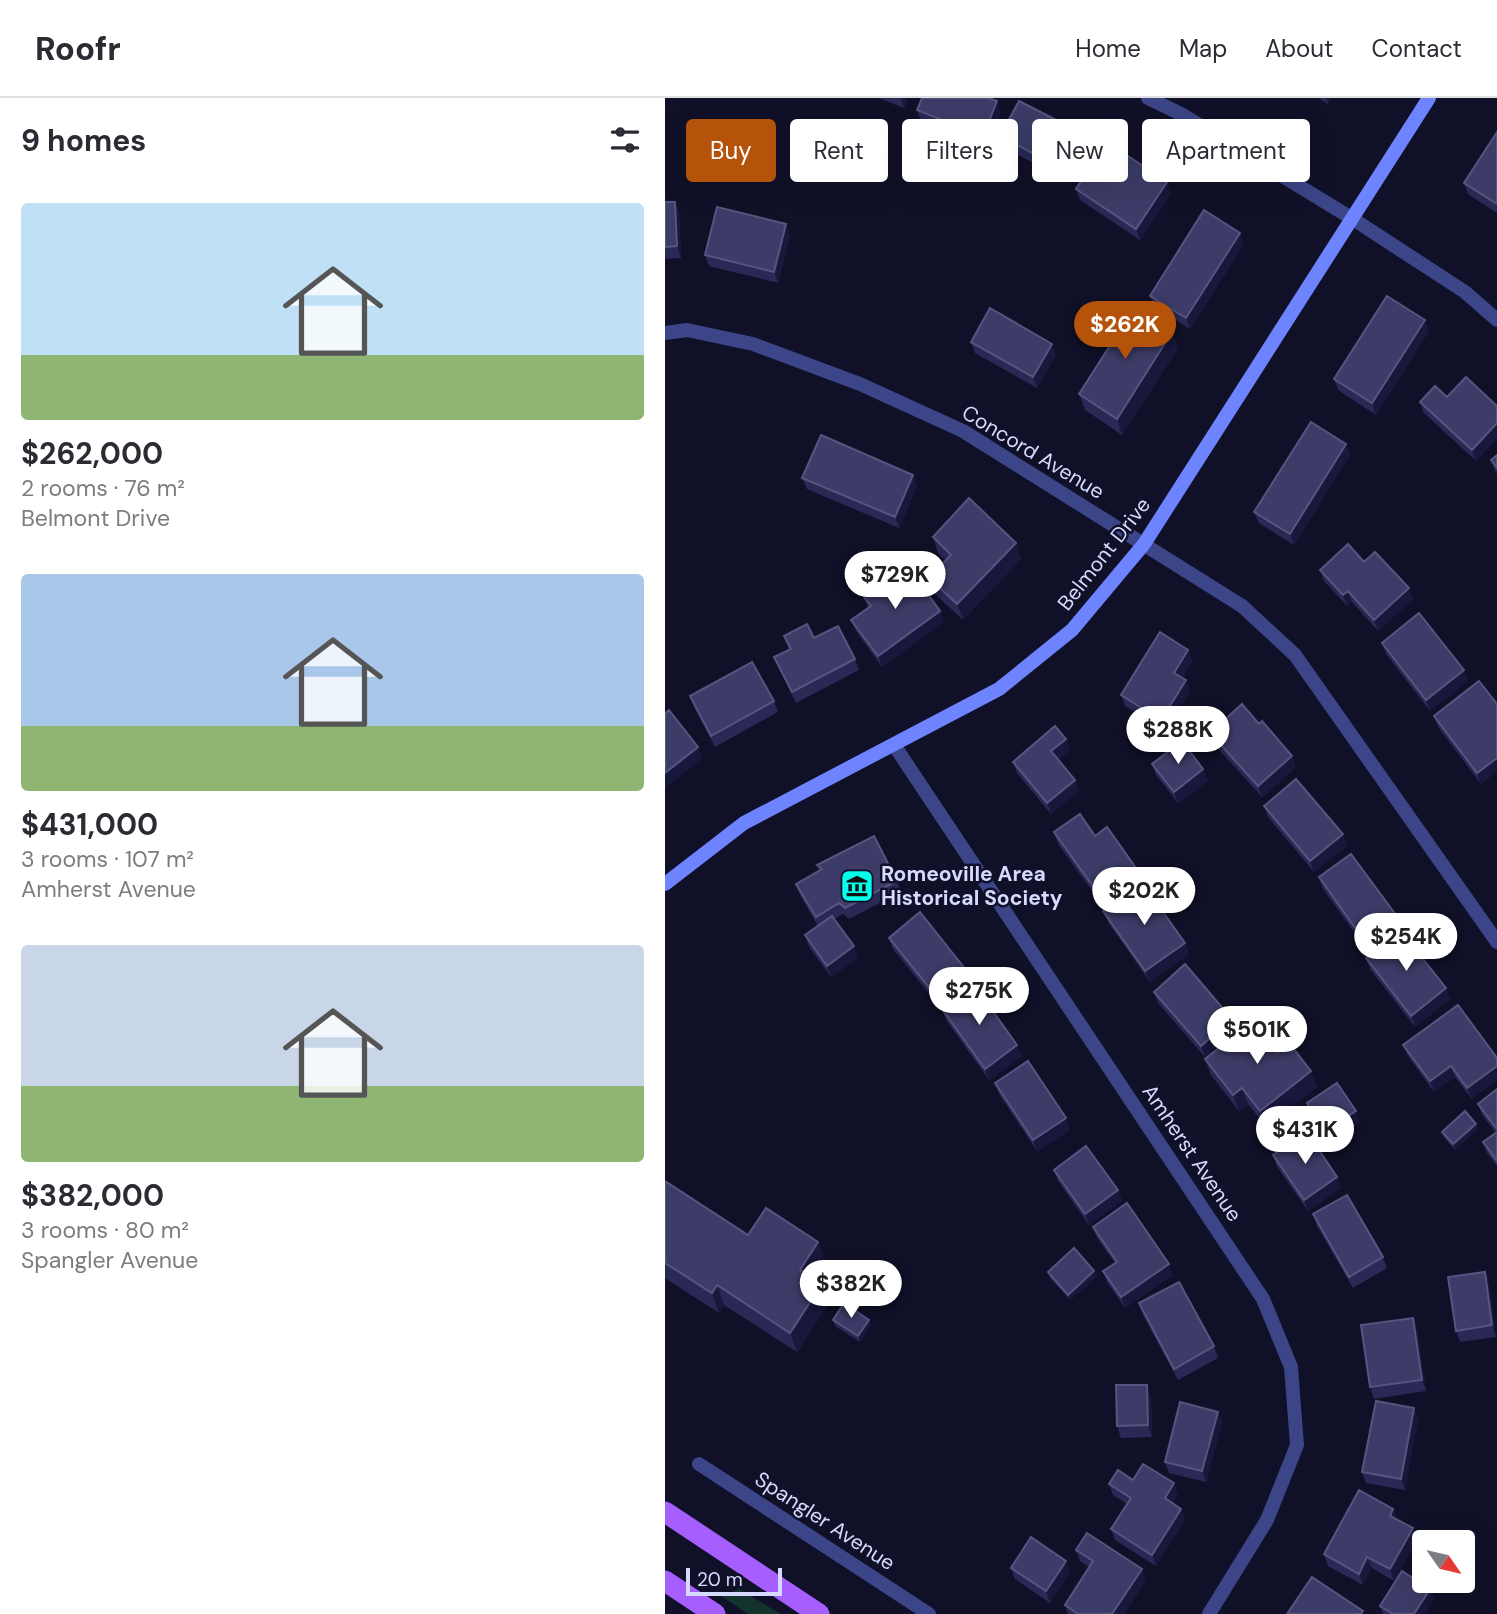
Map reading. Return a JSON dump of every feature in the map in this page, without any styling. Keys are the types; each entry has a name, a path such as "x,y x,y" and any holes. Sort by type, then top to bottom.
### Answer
{"main road":[{"path":"665,1512 819,1614"},
{"path":"665,1581 715,1614"}],"street":[{"path":"1148,98 1181,114 1353,219 1465,292 1497,320"},
{"name":"Belmont Drive","path":"665,884 744,823 999,689 1072,630 1144,544 1429,98"},
{"name":"Concord Avenue","path":"665,333 687,330 753,344 860,384 963,431 1242,606 1295,655 1497,942"},
{"name":"Amherst Avenue","path":"894,745 1263,1299 1291,1367 1297,1445 1267,1520 1209,1614"},
{"name":"Spangler Avenue","path":"699,1464 929,1614"}],"green space":[{"path":"739,1589 781,1614 748,1614 721,1596"}],"building":[{"path":"922,98 989,98 997,101 990,119 940,119 917,110"},
{"path":"1019,101 1054,119 1032,119 1032,153 1018,146 1018,119 1009,119"},
{"path":"1497,132 1497,204 1464,183"},
{"path":"1128,156 1142,165 1142,182 1167,182 1136,229 1076,189 1081,182 1128,182"},
{"path":"665,202 675,202 677,246 665,247"},
{"path":"717,207 786,224 774,272 705,255"},
{"path":"1204,210 1240,233 1186,318 1150,296"},
{"path":"1387,296 1425,320 1372,403 1334,379"},
{"path":"1129,304 1172,332 1117,419 1079,394 1118,333 1112,329"},
{"path":"990,308 1052,344 1033,377 971,342"},
{"path":"1466,377 1497,406 1497,423 1472,450 1420,402 1435,386 1447,397"},
{"path":"1311,422 1346,444 1290,534 1254,512"},
{"path":"821,435 913,475 895,517 802,478"},
{"path":"1497,455 1497,468 1491,460"},
{"path":"969,498 1016,543 957,604 929,578 951,555 933,537"},
{"path":"1348,544 1364,562 1375,552 1409,588 1374,620 1348,591 1343,595 1320,570"},
{"path":"907,565 940,611 878,656 851,620 871,606 864,597"},
{"path":"1419,613 1464,670 1426,700 1382,643"},
{"path":"807,624 814,638 838,626 855,659 792,692 774,657 791,649 784,636"},
{"path":"1160,632 1188,650 1174,673 1186,680 1161,720 1121,695"},
{"path":"752,662 774,701 711,736 690,696"},
{"path":"1479,681 1497,704 1497,758 1477,773 1434,716"},
{"path":"1242,704 1259,724 1262,721 1292,756 1258,786 1210,733"},
{"path":"669,710 698,747 665,773 665,714"},
{"path":"1055,726 1066,739 1051,751 1075,780 1047,803 1013,762"},
{"path":"1182,741 1203,769 1174,792 1152,764"},
{"path":"1296,779 1343,834 1310,861 1264,806"},
{"path":"1080,814 1095,836 1107,827 1136,868 1099,895 1054,832"},
{"name":"Romeoville Area Historical Society","path":"874,836 897,881 845,908 839,903 816,917 796,884 822,869 817,865"},
{"path":"1351,854 1396,915 1363,939 1319,877"},
{"path":"1143,884 1185,943 1145,971 1103,911"},
{"path":"920,912 966,970 935,995 889,938"},
{"path":"832,916 854,946 827,966 805,935"},
{"path":"1401,931 1446,988 1411,1016 1366,958"},
{"path":"1185,964 1232,1019 1201,1046 1154,992"},
{"path":"974,985 1017,1045 985,1069 942,1009"},
{"path":"1458,1005 1497,1058 1497,1066 1467,1088 1451,1066 1430,1081 1403,1045"},
{"path":"1253,1021 1277,1053 1290,1044 1311,1071 1260,1111 1242,1088 1233,1095 1205,1059"},
{"path":"1028,1061 1066,1118 1033,1140 995,1083"},
{"path":"1337,1083 1356,1111 1325,1131 1307,1103"},
{"path":"1497,1089 1497,1129 1478,1104"},
{"path":"1465,1111 1476,1124 1453,1144 1442,1132"},
{"path":"1307,1132 1337,1177 1304,1200 1273,1155"},
{"path":"1497,1132 1497,1161 1483,1142"},
{"path":"1086,1146 1118,1190 1085,1214 1054,1170"},
{"path":"665,1181 748,1235 766,1208 818,1242 800,1270 822,1284 790,1333 717,1285 712,1293 665,1263"},
{"path":"1347,1195 1383,1257 1349,1277 1313,1214"},
{"path":"1127,1203 1169,1264 1121,1297 1103,1271 1117,1262 1093,1227"},
{"path":"1074,1248 1094,1271 1068,1295 1048,1272"},
{"path":"1485,1272 1492,1325 1456,1331 1448,1277"},
{"path":"1179,1282 1214,1346 1174,1369 1139,1303"},
{"path":"844,1303 869,1320 858,1336 833,1320"},
{"path":"1413,1318 1422,1380 1370,1387 1361,1325"},
{"path":"1116,1385 1147,1385 1148,1425 1117,1426"},
{"path":"1376,1401 1414,1408 1401,1479 1362,1472"},
{"path":"1180,1402 1218,1412 1202,1471 1165,1462"},
{"path":"1143,1464 1174,1483 1165,1498 1181,1509 1152,1555 1111,1529 1131,1498 1109,1484 1118,1470 1133,1480"},
{"path":"1359,1490 1393,1509 1390,1516 1413,1528 1390,1569 1367,1557 1359,1574 1324,1554"},
{"path":"1087,1533 1142,1569 1112,1614 1078,1614 1065,1605 1093,1561 1076,1550"},
{"path":"1031,1537 1066,1561 1046,1591 1011,1568"},
{"path":"1402,1571 1412,1577 1412,1593 1427,1593 1414,1614 1393,1614 1380,1606"},
{"path":"1312,1577 1363,1611 1361,1614 1287,1614"}],"place":[{"name":"Romeoville Area Historical Society","path":"857,886"}]}
